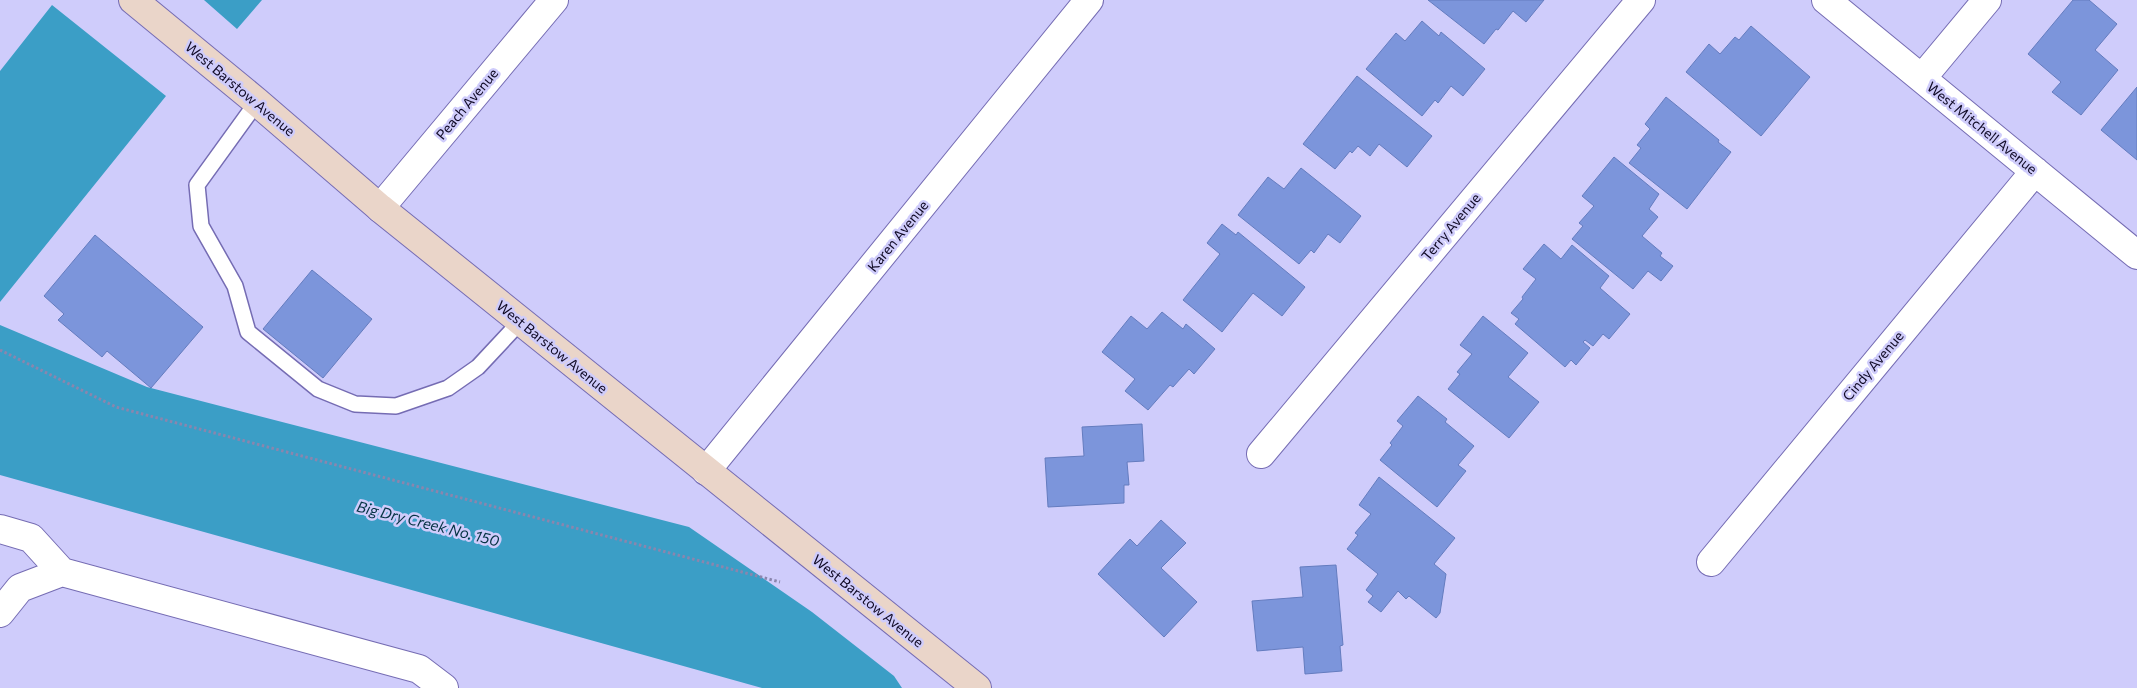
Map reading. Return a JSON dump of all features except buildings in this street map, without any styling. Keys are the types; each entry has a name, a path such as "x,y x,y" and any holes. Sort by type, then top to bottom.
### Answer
{"main road":[{"name":"West Barstow Avenue","path":"133,0 257,102 380,208 977,688"}],"street":[{"name":"Peach Avenue","path":"380,208 554,0"},
{"name":"Karen Avenue","path":"706,471 1089,0"},
{"name":"Terry Avenue","path":"1261,454 1641,0"},
{"name":"West Mitchell Avenue","path":"1826,0 2137,255"},
{"path":"1922,78 1987,0"},
{"name":"Cindy Avenue","path":"1711,562 2034,171"},
{"path":"0,529 31,538 62,572 418,669 444,688"},
{"path":"0,613 20,588 62,572"}],"lane":[{"path":"257,102 197,185 201,226 235,286 248,332 318,389 355,404 396,406 448,388 478,367 520,322"}],"path":[{"path":"0,350 116,407 780,582"}],"water":[{"path":"204,0 262,0 237,29"},
{"path":"52,5 166,96 0,302 0,71"},
{"name":"Big Dry Creek No. 150","path":"0,325 147,387 689,527 812,612 894,676 902,688 762,688 0,475"}]}
